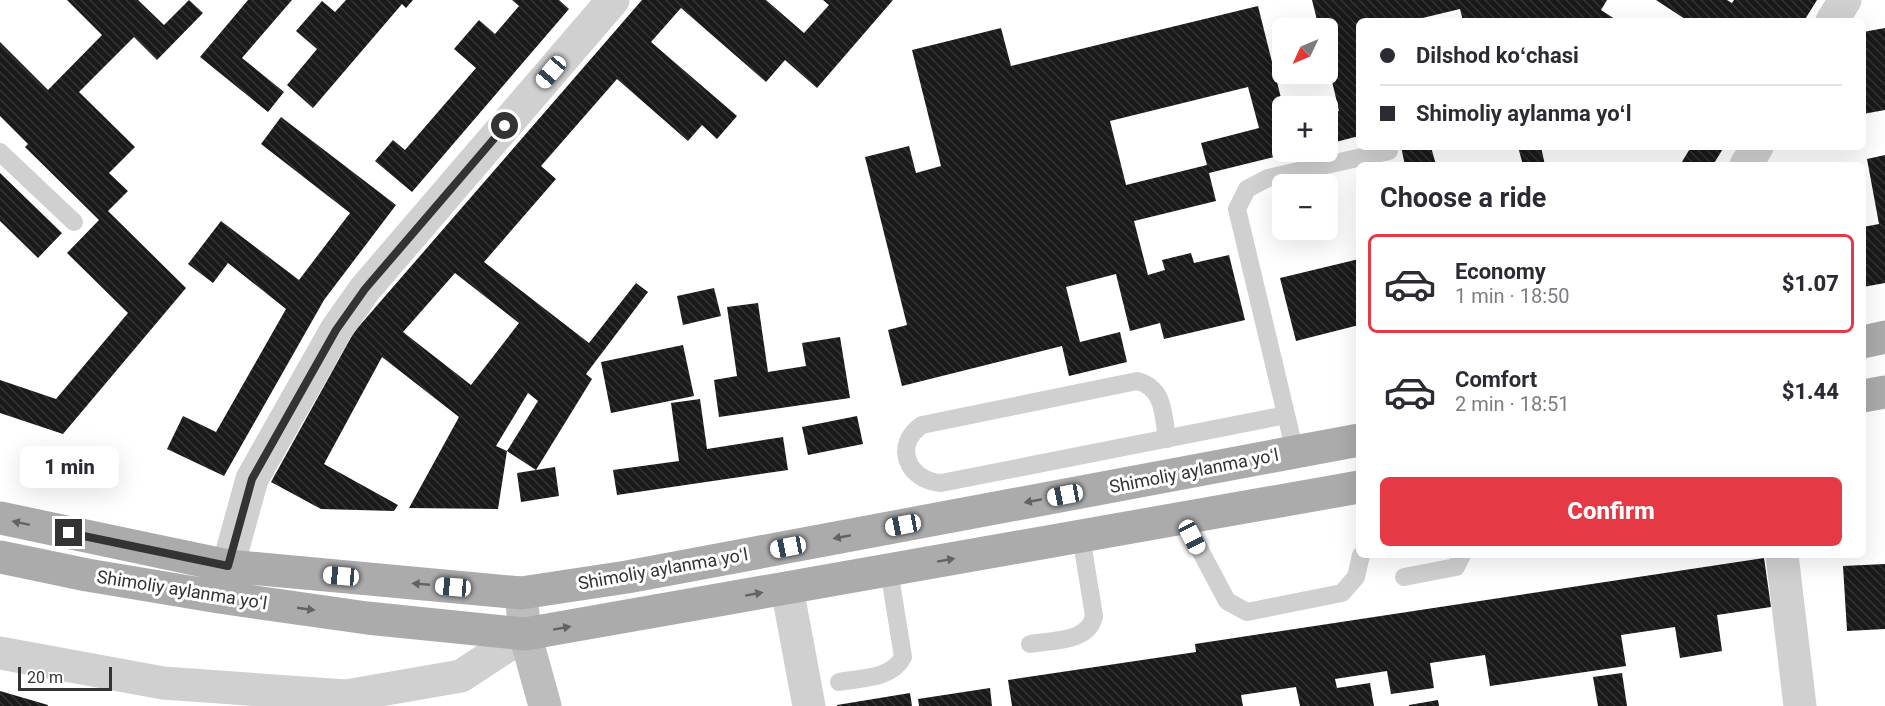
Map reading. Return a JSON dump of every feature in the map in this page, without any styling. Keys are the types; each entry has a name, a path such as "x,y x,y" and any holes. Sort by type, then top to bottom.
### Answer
{"main road":[{"path":"1866,341 1885,337"},
{"path":"1866,395 1885,392"},
{"name":"Shimoliy aylanma yoʻl","path":"0,518 228,566 521,593 627,577 1356,441"},
{"name":"Shimoliy aylanma yoʻl","path":"0,557 87,575 219,597 367,618 525,634 1356,488"},
{"path":"521,593 525,634 545,706"}],"street":[{"path":"228,566 252,479 336,330 365,289 613,0"},
{"path":"1834,18 1845,0"},
{"path":"1782,558 1800,706"},
{"path":"788,588 809,706"},
{"path":"0,653 163,683 346,696 461,676 525,634"}],"lane":[{"path":"0,152 74,222"},
{"path":"1295,452 1237,209 1247,189 1268,178 1389,152"},
{"path":"1167,439 1160,397 1153,387 1137,381 922,425 911,432 905,443 908,460 916,475 929,482 941,483 1167,439 1286,415"},
{"path":"1183,518 1227,601 1247,612 1342,594 1356,577 1360,558"},
{"path":"1030,645 1083,634 1092,626 1094,616 1081,536"},
{"path":"1404,577 1456,567 1460,558"},
{"path":"839,682 889,673 899,666 903,657 889,570"}],"building":[{"path":"67,0 138,0 164,25 189,0 203,13 157,60 134,37 79,92 135,147 109,173 128,191 108,211 186,288 63,434 0,413 0,380 56,399 128,313 67,253 99,220 25,147 28,144 0,116 0,42 48,90 102,35"},
{"path":"248,0 292,0 242,58 284,92 268,112 200,57"},
{"path":"346,0 413,0 406,8 402,4 313,108 287,85 317,49 296,31 322,1 335,12"},
{"path":"512,0 559,0 569,9 412,192 375,161 393,140 405,150 476,68 454,49 479,20 495,34 519,6"},
{"path":"642,0 766,0 804,33 829,5 823,0 893,0 817,88 785,60 766,82 681,8 651,42 737,116 717,139 702,125 688,141 617,79 541,166 556,179 484,262 589,343 636,283 648,292 586,374 592,379 536,470 507,451 498,509 409,508 459,417 382,357 324,464 398,505 394,511 321,509 271,482 354,332","holes":["455,273 519,323 471,385 403,332","528,393 538,401 507,451 496,446"]},
{"path":"1312,0 1607,0 1601,10 1613,18 1462,18 1460,9 1422,18 1356,18 1356,137 1338,141 1339,111 1338,96 1335,96 1333,84 1338,84 1338,18 1316,18"},
{"path":"1656,0 1727,0 1732,3 1734,0 1817,0 1806,18 1683,18"},
{"path":"1258,6 1272,62 1272,84 1278,84 1280,96 1272,96 1272,157 1209,173 1216,201 1134,221 1148,275 1165,270 1162,260 1191,253 1194,263 1229,255 1245,320 1164,339 1160,323 1130,331 1116,274 1066,287 1080,342 1120,332 1127,362 1069,376 1062,346 902,386 888,330 907,325 865,157 909,146 916,173 941,166 912,50 1001,28 1011,66","holes":["1248,87 1259,128 1201,143 1207,165 1126,185 1110,121"]},
{"path":"1885,28 1885,110 1866,113 1866,31"},
{"path":"281,117 396,205 324,300 224,476 167,449 183,416 216,432 286,309 228,263 213,283 188,264 221,221 299,280 350,213 261,144"},
{"path":"1402,150 1432,150 1435,162 1404,162"},
{"path":"1519,150 1542,150 1544,162 1522,162"},
{"path":"1689,150 1722,150 1715,162 1682,162"},
{"path":"1885,155 1885,283 1866,286 1866,226 1879,224 1867,159"},
{"path":"0,173 62,233 38,258 0,221"},
{"path":"1356,260 1356,326 1296,341 1280,278"},
{"path":"714,288 721,316 683,325 677,296"},
{"path":"758,303 768,372 806,366 802,343 840,337 850,398 719,417 714,380 737,376 727,307"},
{"path":"683,345 694,396 611,413 601,362"},
{"path":"700,399 707,449 783,437 788,470 617,495 613,470 679,461 671,403"},
{"path":"857,416 863,444 808,455 802,427"},
{"path":"555,467 559,496 521,502 517,473"},
{"path":"1764,558 1771,607 1717,615 1722,651 1680,658 1675,627 1621,635 1626,666 1490,686 1485,655 1430,663 1434,688 1391,694 1387,671 1335,679 1337,688 1370,683 1374,706 1300,706 1296,687 1241,695 1243,706 1012,706 1008,680 1196,652 1195,644"},
{"path":"1885,564 1885,629 1847,631 1843,566"},
{"path":"1622,673 1627,706 1598,706 1593,677"},
{"path":"990,688 992,706 919,706 918,699"},
{"path":"0,691 48,705 48,706 0,706"},
{"path":"910,693 912,706 837,706 837,705"},
{"path":"1438,700 1439,706 1409,706 1409,705"}],"route":[{"path":"69,533 228,566 252,479 336,330 365,289 505,126"}]}
